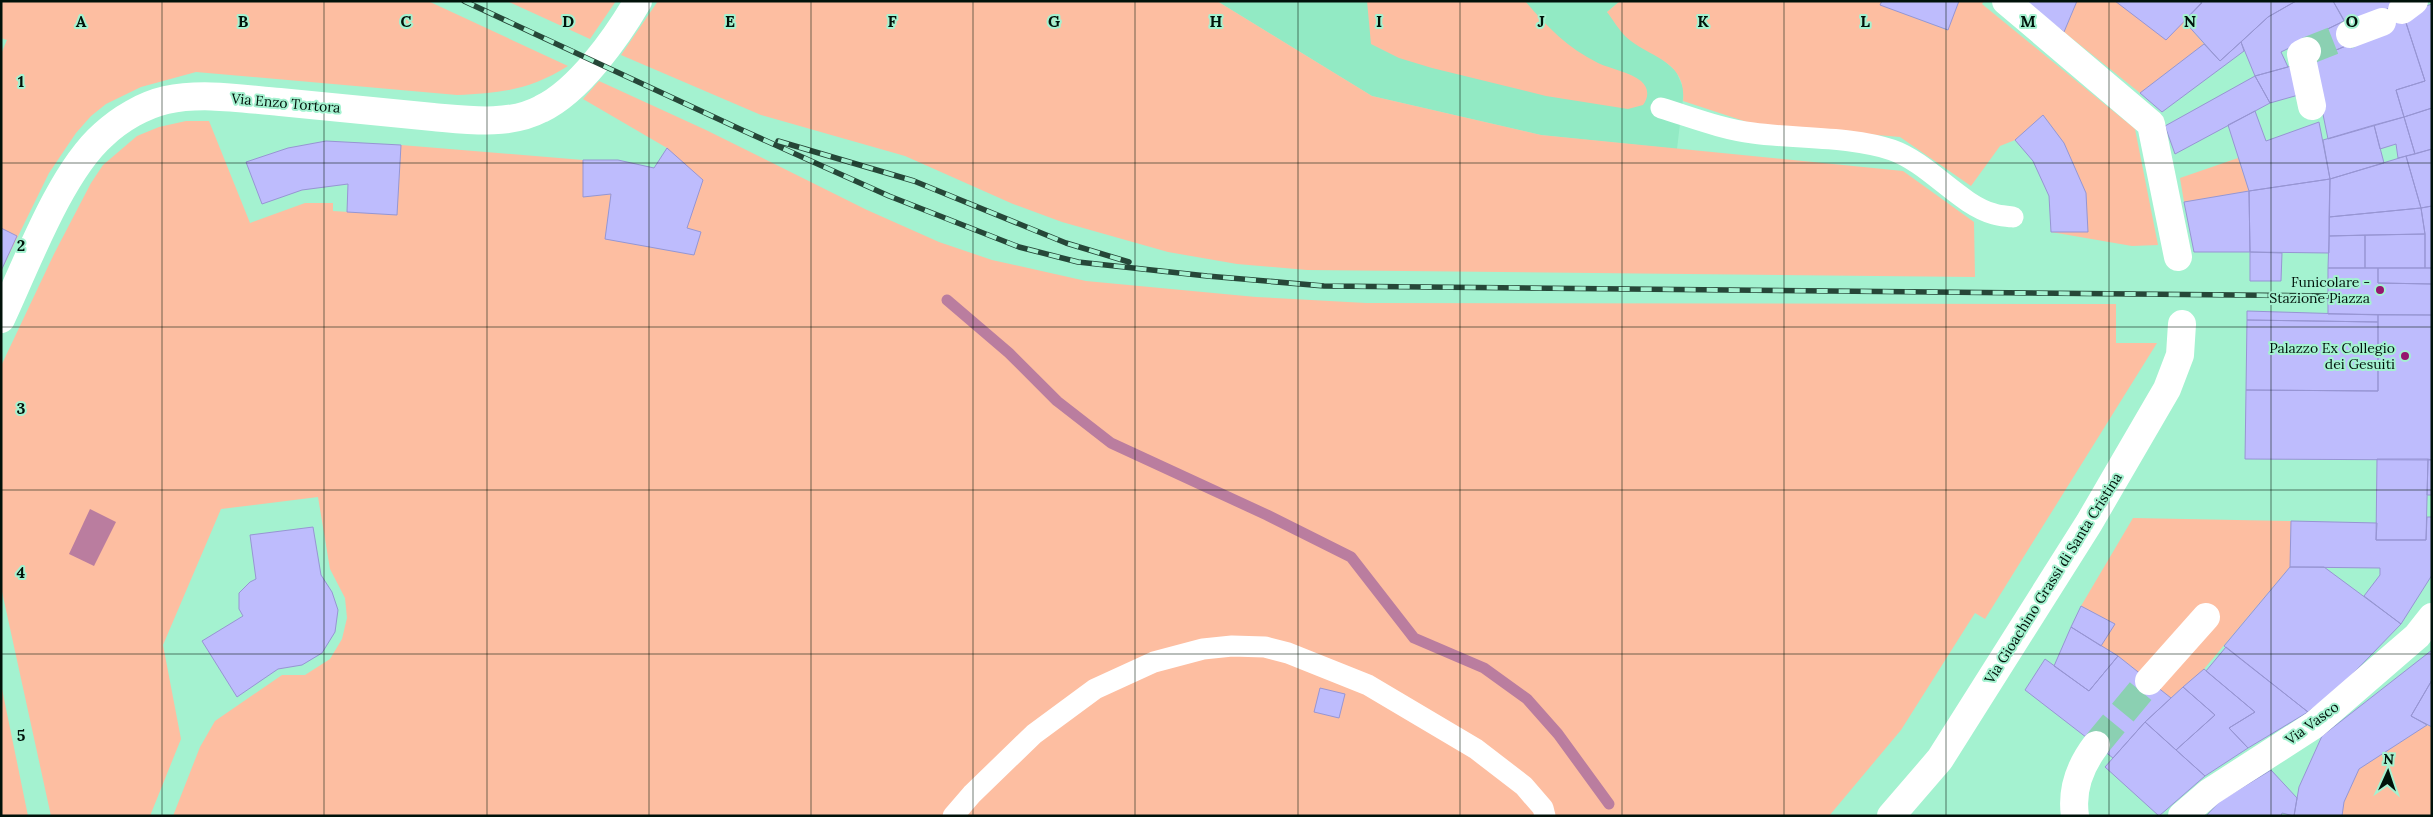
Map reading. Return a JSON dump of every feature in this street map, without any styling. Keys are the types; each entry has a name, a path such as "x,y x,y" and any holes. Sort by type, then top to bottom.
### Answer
{"street":[{"path":"2006,1 2151,124 2178,257"},
{"name":"Via Enzo Tortora","path":"1,319 57,200 84,156 112,126 151,105 180,98 218,97 449,118 500,120 533,113 551,104 568,90 615,36 635,6"},
{"path":"2350,34 2399,11"},
{"path":"2307,51 2301,54 2312,106"},
{"name":"Via Gioachino Grassi di Santa Cristina","path":"1891,816 1940,759 2090,523 2166,389 2180,355 2182,324"},
{"path":"2150,681 2206,617"},
{"name":"Via Vasco","path":"2182,816 2210,792 2314,725 2417,636 2432,617"},
{"path":"2075,816 2076,783 2086,759 2096,745"}],"lane":[{"path":"1661,108 1723,127 1751,133 1866,144 1892,150 1917,162 1974,204 1993,214 2013,217"},
{"path":"953,816 972,794 1034,734 1095,689 1154,662 1203,649 1232,646 1265,647 1288,653 1368,685 1476,749 1524,786 1543,808 1545,816"}],"shaded area":[{"path":"1,1 428,1 568,66 541,80 515,89 457,95 196,72 141,87 106,104 91,116 76,133 49,173 1,271 1,54 7,40 1,38"},
{"path":"507,1 616,1 590,39"},
{"path":"658,1 1217,1 1372,96 1541,135 1903,171 1974,222 1975,277 1307,270 1237,264 1168,252 1062,222 1013,204 905,156 761,115 621,55"},
{"path":"1217,1 1620,1 1607,12 1676,71 1684,90 1677,149 1541,135 1372,96"},
{"path":"1367,1 1525,1 1541,20 1577,51 1598,63 1626,73 1641,81 1647,90 1646,99 1643,105 1628,109 1546,96 1399,58 1371,44"},
{"path":"1620,1 1882,1 1881,5 1947,30 1959,1 1984,1 1982,4 2135,129 2158,245 2132,246 2051,232 2088,232 2086,193 2064,143 2043,115 2015,140 2000,146 1971,186 1900,137 1753,124 1683,101 1683,87 1673,68 1626,37 1607,12"},
{"path":"2077,1 2115,1 2184,21 2204,44 2140,93 2064,32"},
{"path":"599,81 706,130 867,210 939,242 992,260 1086,281 1256,297 1366,303 2116,304 2116,343 2157,343 1985,619 1975,613 1901,730 1829,816 173,816 200,747 215,721 282,675 305,675 330,659 342,639 347,618 345,598 330,569 318,497 221,509 163,645 181,739 150,816 51,816 1,587 1,366 54,254 91,183 103,165 137,136 159,127 186,121 209,121 250,223 305,203 333,203 333,211 397,215 401,145 583,160 584,197 611,194 605,239 694,255 701,232 687,228 667,148 583,99"},
{"path":"2238,158 2249,191 2184,202 2180,178"},
{"path":"90,509 116,522 94,566 69,554"},
{"path":"2133,518 2291,521 2290,567 2204,669 2171,698 2118,656 2101,646 2115,624 2081,606"},
{"path":"1,684 28,816 1,816"},
{"path":"2427,725 2432,727 2432,816 2342,816 2344,802 2359,769"}],"building":[{"path":"1882,1 1959,1 1948,30 1880,5"},
{"path":"2024,1 2077,1 2064,32"},
{"path":"2115,1 2199,1 2202,3 2166,40"},
{"path":"2203,1 2296,1 2268,17 2220,61 2184,21"},
{"path":"2296,1 2333,1 2344,21 2281,52 2288,67 2255,76 2241,42 2268,17"},
{"path":"2333,1 2399,1 2400,4 2347,25"},
{"path":"2400,4 2425,81 2396,90 2404,117 2328,139 2312,60 2353,43 2378,13"},
{"path":"2432,4 2432,108 2404,117 2396,90 2425,81 2403,14"},
{"path":"2344,21 2353,43 2312,60 2303,41"},
{"path":"2241,42 2244,51 2162,112 2140,93 2204,44 2220,61"},
{"path":"2295,65 2302,94 2270,103 2255,76"},
{"path":"2255,76 2270,103 2175,154 2165,126"},
{"path":"2432,108 2432,149 2415,154 2404,117"},
{"path":"2255,111 2266,141 2319,122 2330,179 2249,191 2228,125"},
{"path":"2043,115 2064,143 2086,193 2088,232 2051,232 2049,196 2033,161 2015,140"},
{"path":"2404,117 2415,154 2398,158 2396,144 2380,149 2374,125"},
{"path":"2374,125 2384,163 2330,179 2323,140"},
{"path":"326,141 401,145 397,215 347,212 348,184 302,190 262,204 246,162 288,148"},
{"path":"667,148 703,180 687,228 701,232 694,255 605,239 611,194 583,197 583,160 618,160 654,168"},
{"path":"2432,149 2432,206 2421,208 2406,156"},
{"path":"2406,156 2421,208 2329,217 2330,179"},
{"path":"2330,179 2329,253 2250,252 2249,191"},
{"path":"2249,191 2250,252 2194,252 2184,202"},
{"path":"2432,206 2432,268 2425,268 2425,234 2421,208"},
{"path":"2421,208 2425,234 2329,236 2329,217"},
{"path":"1,228 17,236 1,271"},
{"path":"2425,234 2425,268 2365,268 2365,235"},
{"path":"2365,235 2365,268 2328,268 2329,236"},
{"path":"2250,252 2282,253 2281,281 2250,281"},
{"name":"Funicolare - Stazione Piazza","path":"2328,268 2378,268 2378,283 2432,284 2432,315 2328,314"},
{"path":"2378,268 2432,268 2432,284 2378,283"},
{"path":"2247,311 2378,315 2378,322 2247,320"},
{"name":"Palazzo Ex Collegio dei Gesuiti","path":"2378,315 2432,315 2432,460 2245,459 2246,390 2378,391"},
{"path":"2247,320 2378,322 2378,391 2246,390"},
{"path":"2377,459 2428,459 2426,540 2376,540"},
{"path":"2428,459 2432,460 2432,495 2427,495"},
{"path":"2427,517 2432,517 2432,575 2401,624 2364,596 2380,575 2380,568 2290,567 2291,521 2377,523 2376,540 2426,540"},
{"path":"313,527 321,575 332,592 338,610 335,632 322,653 302,665 278,669 237,697 202,641 243,616 239,609 239,593 256,579 250,535"},
{"path":"2290,567 2324,567 2401,624 2341,686 2308,712 2224,646"},
{"path":"2081,606 2115,624 2101,646 2071,627"},
{"path":"2071,627 2118,656 2089,691 2054,666"},
{"path":"2226,647 2308,712 2248,748 2229,728 2255,712 2206,671"},
{"path":"2432,650 2432,680 2411,716 2427,725 2359,769 2344,802 2342,816 2294,816 2299,787 2322,736"},
{"path":"2118,656 2171,698 2145,722 2113,758 2025,690 2045,659 2089,691"},
{"path":"2204,669 2255,712 2229,728 2248,748 2205,776 2176,750 2215,715 2183,687"},
{"path":"2432,680 2432,727 2411,716"},
{"path":"2183,687 2215,715 2176,750 2145,722"},
{"path":"1320,688 1345,694 1339,718 1314,712"},
{"path":"2145,722 2205,776 2159,816 2105,767"},
{"path":"2271,770 2297,798 2294,816 2282,813 2281,816 2206,816 2220,801"}],"waterway":[{"path":"947,300 1009,353 1057,401 1111,443 1267,515 1351,557 1414,638 1484,668 1527,699 1558,734 1609,804"}],"tunnel":[{"path":"2307,51 2350,34"},
{"path":"2096,745 2149,681"}],"railway":[{"path":"464,1 889,196 1019,247 1078,262 1324,286 2328,296"},
{"path":"778,141 914,181 1066,243 1129,262"}],"place":[{"name":"Funicolare - Stazione Piazza","path":"2380,290"},
{"name":"Palazzo Ex Collegio dei Gesuiti","path":"2405,356"}]}
